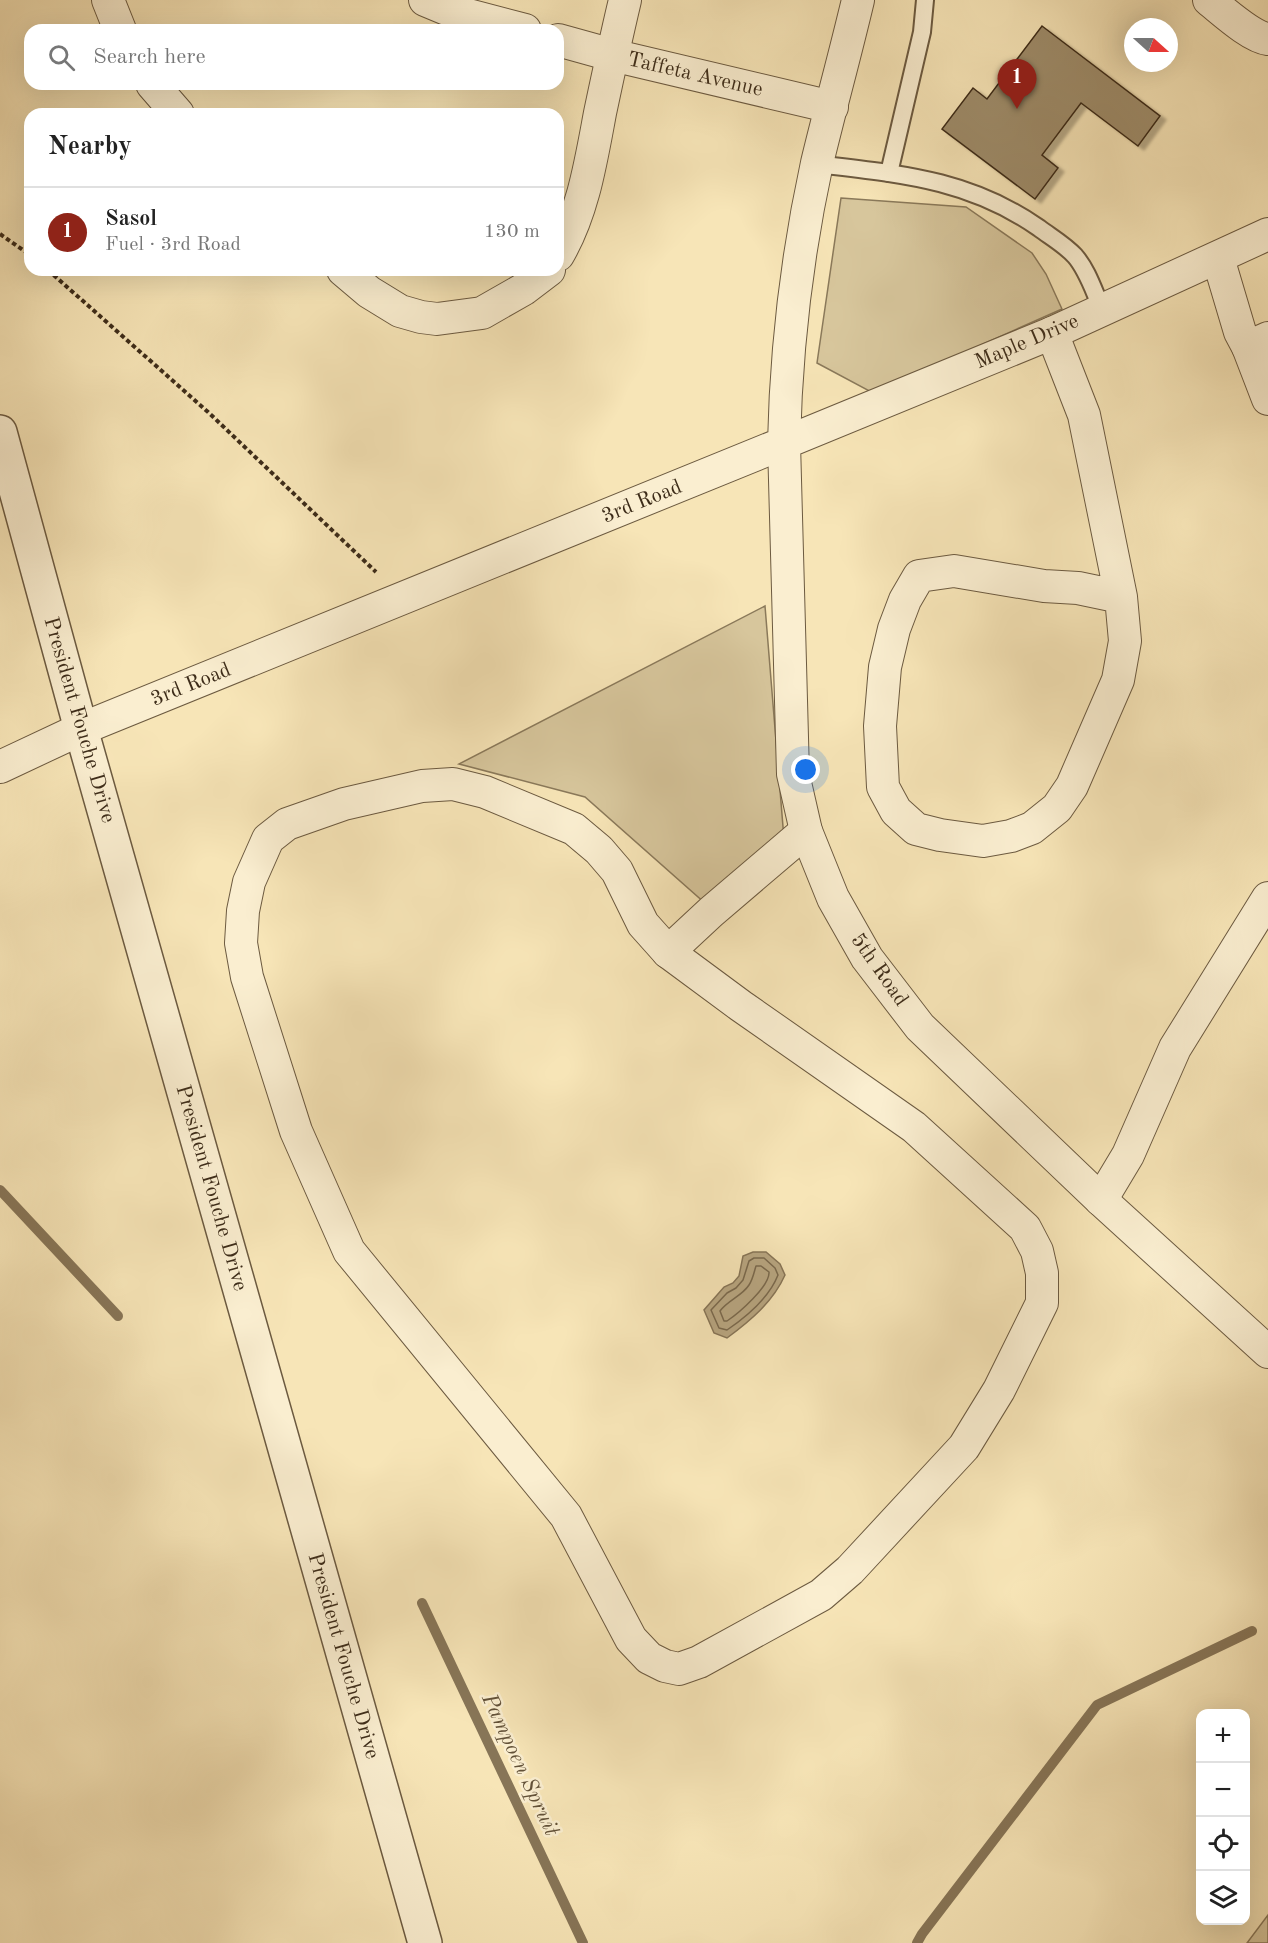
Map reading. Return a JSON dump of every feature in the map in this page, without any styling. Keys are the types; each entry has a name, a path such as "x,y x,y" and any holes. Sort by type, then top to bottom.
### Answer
{"street":[{"path":"108,0 118,24"},
{"path":"425,0 449,10 502,24"},
{"path":"564,245 569,237 589,169 625,0"},
{"path":"784,443 785,395 798,268 817,164 858,0"},
{"path":"1209,0 1248,29 1268,39"},
{"name":"Taffeta Avenue","path":"564,42 832,107"},
{"path":"157,90 173,108"},
{"name":"Maple Drive","path":"784,443 1052,333 1268,234"},
{"path":"1218,258 1240,332 1258,343 1268,399"},
{"path":"350,276 369,292 400,311 437,319 482,313 524,289 541,276"},
{"path":"1052,333 1084,414 1121,597 1125,641 1118,680 1072,786 1057,807 1032,828 1011,836 983,841 916,829 896,811 883,787 880,726 885,667 894,628 905,600 919,576 954,571 1044,586 1078,588 1121,597"},
{"name":"President Fouche Drive","path":"0,432 5,465 425,1943"},
{"name":"3rd Road","path":"0,767 81,729 784,443"},
{"name":"5th Road","path":"784,443 793,774 806,831 833,898 867,958 920,1028 1101,1200 1268,1352"},
{"path":"453,784 485,792 574,829 599,850 617,872 643,924 668,952 914,1127 1025,1228 1037,1251 1042,1273 1042,1303 999,1390 956,1456 850,1570 821,1595 699,1662 679,1669 665,1666 649,1658 631,1639 566,1516 349,1251 296,1131 247,977 241,943 243,911 249,882 268,839 287,824 344,804 422,786 453,784"},
{"path":"668,952 719,904 806,831"},
{"path":"1101,1200 1128,1155 1175,1048 1268,898"}],"lane":[{"path":"889,173 922,32 925,0"},
{"path":"817,164 927,179 981,195 1021,216 1075,256 1084,269 1102,309"}],"path":[{"path":"0,234 24,251"},
{"path":"55,276 208,412 405,599"}],"shaded area":[{"path":"841,198 966,207 1032,253 1046,274 1062,309 873,393 817,363"},
{"path":"765,606 784,839 706,904 585,797 459,764"},
{"path":"1268,1915 1268,1943 1247,1943"}],"water":[{"path":"753,1252 766,1252 780,1264 785,1275 774,1294 744,1325 727,1338 714,1333 704,1310 724,1287 733,1283 739,1276 743,1256"}],"building":[{"path":"1042,26 1160,116 1138,146 1081,103 1042,155 1058,168 1035,199 942,129 973,88 987,99"}],"waterway":[{"name":"Pampoen Spruit","path":"0,1190 118,1316"},
{"name":"Pampoen Spruit","path":"422,1603 583,1943"},
{"path":"917,1943 1097,1705 1252,1631"}],"place":[{"name":"Sasol","path":"1017,109"}]}
